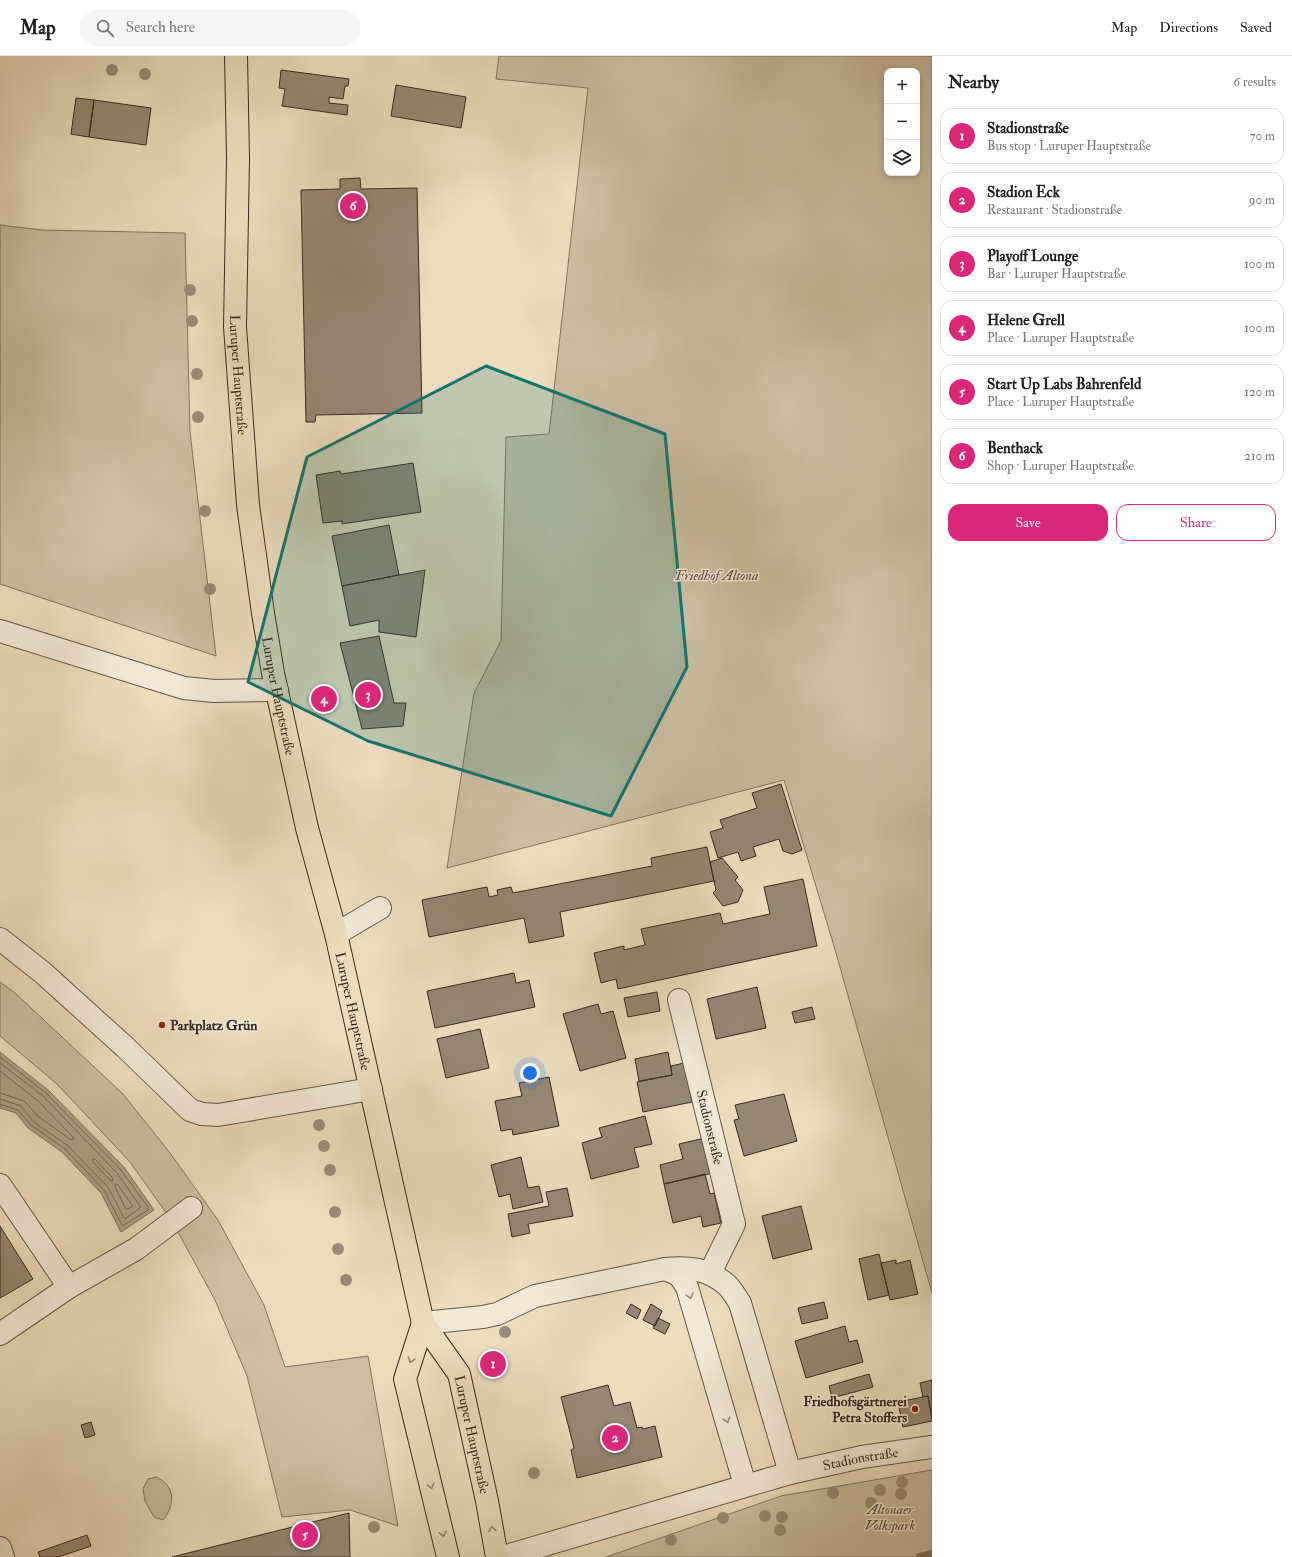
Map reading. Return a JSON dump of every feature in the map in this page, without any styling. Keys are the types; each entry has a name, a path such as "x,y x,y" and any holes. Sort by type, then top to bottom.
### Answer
{"main road":[{"name":"Luruper Hauptstraße","path":"236,56 238,158 235,327 248,505 263,612 277,690 307,828 336,934 423,1323 459,1374 487,1501 497,1557"},
{"path":"423,1323 405,1379 448,1557"}],"street":[{"path":"0,631 184,688 214,691 277,690"},
{"path":"336,934 380,908"},
{"path":"0,939 42,972 125,1047 190,1110 202,1114 218,1115 371,1089"},
{"name":"Stadionstraße","path":"679,1000 734,1224 710,1273"},
{"path":"0,1185 69,1287"},
{"path":"0,1334 69,1287 136,1249 191,1208"},
{"path":"423,1323 483,1317 497,1314 535,1296 665,1269 686,1267 710,1273 727,1285 740,1303 790,1473"},
{"path":"665,1269 679,1275 687,1287 746,1485"},
{"name":"Stadionstraße","path":"503,1557 790,1473 862,1457 932,1446"},
{"path":"0,1548 3,1557"}],"highlighted area":[{"path":"486,366 665,434 687,667 611,816 368,741 248,682 307,457"}],"green space":[{"name":"Friedhof Altona","path":"499,56 932,56 932,1293 834,946 784,780 447,868 474,693 501,641 506,437 549,434 588,88 496,79"},
{"path":"0,225 42,230 185,233 190,432 216,656 0,584"},
{"path":"0,982 15,993 123,1094 170,1153 218,1220 264,1305 285,1367 368,1356 398,1526 350,1510 282,1517 247,1376 215,1300 172,1221 130,1162 57,1084 0,1036"},
{"name":"Altonaer Volkspark","path":"932,1470 932,1557 606,1557 781,1496"},
{"path":"157,1477 168,1486 172,1496 170,1509 163,1520 154,1517 145,1501 143,1489 148,1479"}],"water":[{"path":"0,1052 48,1090 124,1167 154,1210 121,1232 101,1193 62,1152 28,1128 16,1113 0,1108"}],"building":[{"path":"281,70 349,79 348,86 345,86 343,99 329,97 329,103 348,105 347,115 282,106 285,89 279,88"},
{"path":"396,85 466,97 461,128 391,116"},
{"path":"76,98 94,100 89,137 71,134"},
{"path":"94,100 151,108 146,145 89,137"},
{"path":"360,178 361,189 417,188 422,413 316,415 315,422 306,422 301,190 340,189 340,179"},
{"path":"413,463 421,512 342,524 342,521 323,523 316,475 340,471 341,474"},
{"path":"389,525 399,575 342,586 332,536"},
{"path":"425,570 416,637 379,632 379,620 350,626 342,586"},
{"path":"379,636 394,703 406,703 403,726 362,729 340,643"},
{"path":"781,784 802,850 792,854 783,851 779,839 753,847 756,856 741,861 738,852 718,858 710,832 723,828 720,820 757,808 752,793"},
{"path":"707,847 714,881 560,912 564,936 529,943 524,918 429,937 422,900 487,887 489,897 498,895 497,890 511,887 513,893 652,866 651,858"},
{"path":"722,858 738,877 735,880 743,890 738,902 723,906 713,893 716,890 710,862"},
{"path":"803,879 817,946 618,989 616,979 601,983 594,953 624,946 624,950 645,945 641,929 720,913 723,924 770,914 764,887"},
{"path":"514,973 516,983 529,980 535,1007 435,1028 427,991"},
{"path":"757,987 766,1028 716,1039 707,999"},
{"path":"657,992 660,1011 628,1017 624,998"},
{"path":"598,1004 601,1014 613,1011 626,1058 580,1071 563,1014"},
{"path":"812,1007 815,1019 795,1023 792,1012"},
{"path":"480,1029 489,1068 446,1078 437,1039"},
{"path":"668,1052 672,1075 639,1081 635,1059"},
{"path":"684,1063 692,1102 643,1112 637,1082 672,1075 671,1066"},
{"path":"549,1077 559,1126 513,1135 512,1129 501,1131 495,1101 522,1096 519,1083"},
{"path":"784,1094 797,1141 744,1156 734,1120 739,1119 735,1105"},
{"path":"645,1116 652,1144 634,1148 639,1167 591,1179 582,1143 602,1137 599,1128"},
{"path":"705,1138 713,1173 664,1184 660,1165 683,1159 679,1144"},
{"path":"521,1157 528,1188 539,1186 543,1202 513,1209 510,1194 499,1197 491,1165"},
{"path":"705,1174 710,1194 714,1193 721,1223 703,1227 701,1216 673,1223 664,1184"},
{"path":"567,1188 573,1216 528,1224 530,1233 512,1237 508,1214 549,1206 546,1192"},
{"path":"801,1206 812,1249 773,1259 762,1216"},
{"path":"0,1226 33,1279 0,1298"},
{"path":"879,1254 889,1295 868,1300 859,1259"},
{"path":"896,1260 896,1264 910,1260 918,1294 890,1300 881,1263"},
{"path":"824,1302 828,1318 802,1324 798,1308"},
{"path":"631,1304 641,1310 637,1319 626,1313"},
{"path":"651,1304 662,1311 655,1326 643,1320"},
{"path":"658,1318 670,1324 665,1334 653,1328"},
{"path":"845,1326 849,1342 857,1340 863,1362 806,1378 795,1341"},
{"path":"869,1374 873,1387 832,1398 829,1386"},
{"path":"932,1380 932,1416 928,1396 923,1397 920,1383"},
{"path":"608,1385 614,1406 630,1402 637,1428 642,1427 643,1429 655,1426 662,1457 577,1478 571,1450 574,1448 561,1397"},
{"name":"Friedhofsgärtnerei Petra Stoffers","path":"928,1396 932,1421 903,1427 898,1402"},
{"path":"91,1422 95,1435 85,1438 81,1425"},
{"path":"349,1513 350,1557 172,1557"},
{"path":"87,1535 91,1546 58,1557 40,1557 38,1552"}],"waterway":[{"path":"920,1557 932,1554"}],"place":[{"name":"Benthack","path":"353,206"},
{"name":"Playoff Lounge","path":"368,695"},
{"name":"Helene Grell","path":"324,699"},
{"name":"Parkplatz Grün","path":"162,1025"},
{"name":"Stadionstraße","path":"493,1364"},
{"name":"Friedhofsgärtnerei Petra Stoffers","path":"915,1409"},
{"name":"Stadion Eck","path":"615,1438"},
{"name":"Start Up Labs Bahrenfeld","path":"305,1535"}]}
